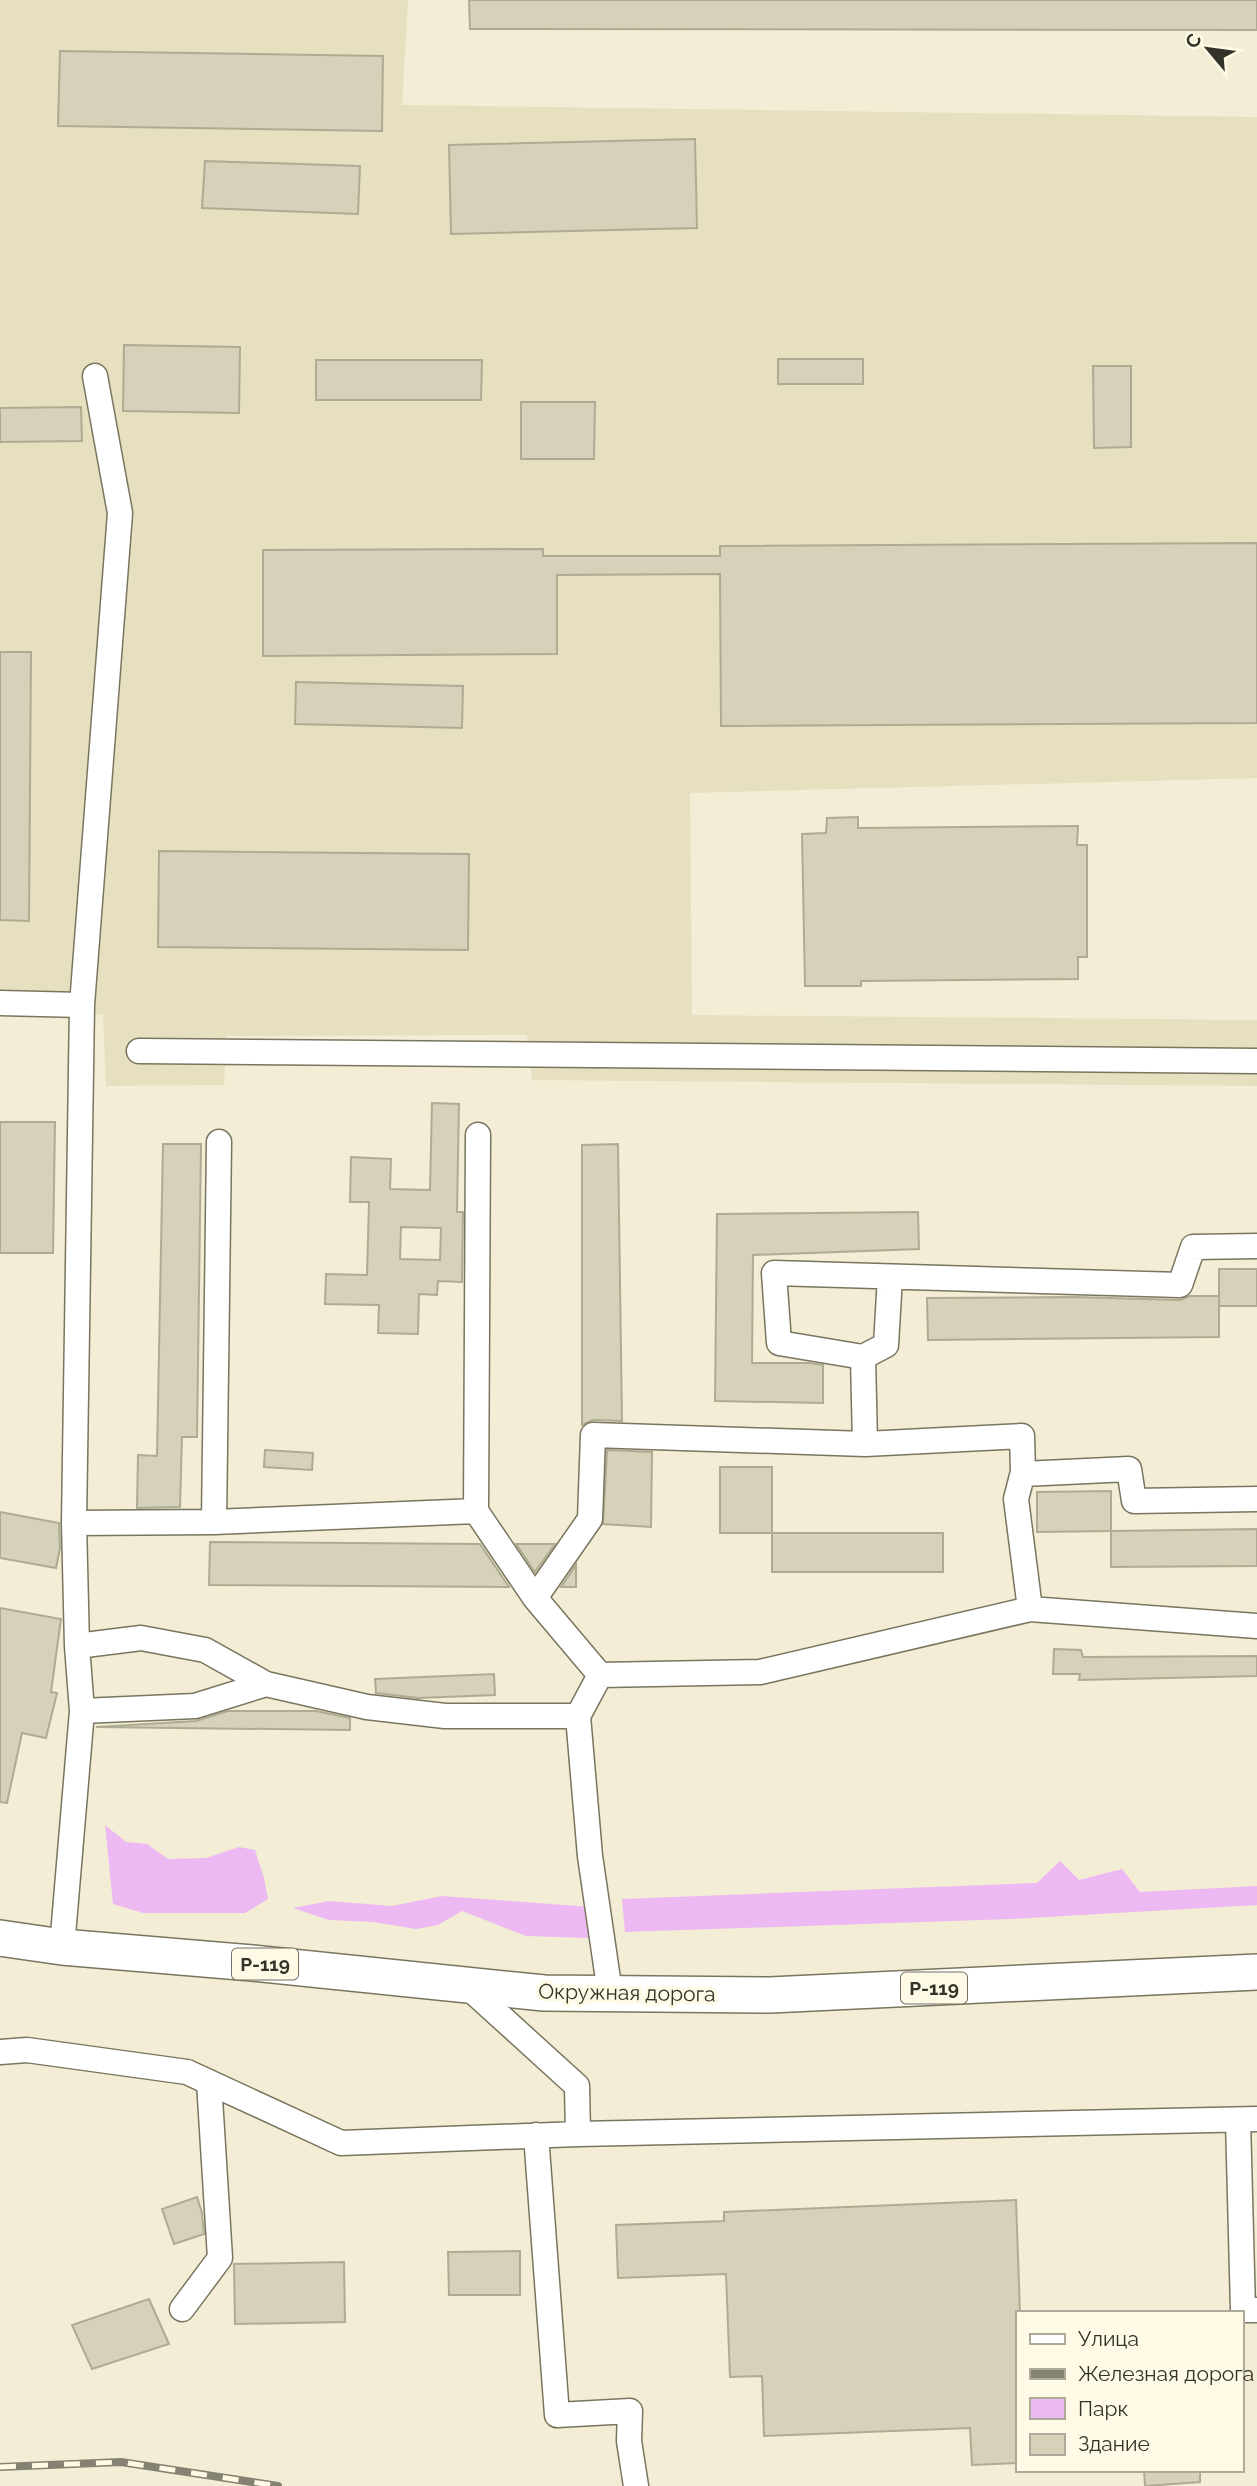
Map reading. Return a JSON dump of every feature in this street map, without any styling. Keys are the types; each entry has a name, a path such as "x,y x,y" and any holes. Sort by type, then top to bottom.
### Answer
{"highway":[{"name":"Окружная дорога","path":"0,1938 62,1947 253,1963 544,1993 771,1995 1257,1972"}],"lane":[{"path":"62,1947 82,1711 77,1646 74,1523 82,1005 120,513 95,376"},
{"path":"0,1003 82,1005"},
{"path":"139,1051 1257,1061"},
{"path":"478,1135 476,1511 535,1598 600,1675"},
{"path":"214,1522 219,1142"},
{"path":"890,1277 886,1345 863,1357 779,1343 774,1273 1180,1285 1193,1247 1257,1246"},
{"path":"863,1357 865,1444"},
{"path":"535,1598 590,1519 593,1435 865,1444 1022,1436 1023,1474 1016,1499 1030,1609"},
{"path":"1023,1474 1129,1469 1134,1501 1257,1499"},
{"path":"74,1523 214,1522 476,1511"},
{"path":"600,1675 760,1672 1030,1609 1257,1626"},
{"path":"77,1646 141,1638 205,1650 266,1684 367,1707 445,1716 578,1716"},
{"path":"600,1675 578,1716 590,1856 610,1993"},
{"path":"82,1711 195,1706 266,1684"},
{"path":"468,1987 577,2086 578,2134"},
{"path":"0,2052 27,2050 187,2072 341,2143 536,2135 1247,2119 1248,2188 1243,2311 1257,2310"},
{"path":"182,2309 220,2258 209,2082"},
{"path":"536,2135 557,2415 630,2411 629,2441 636,2486"}],"shaded area":[{"path":"0,0 408,0 402,105 1257,117 1257,778 690,793 692,1015 1257,1020 1257,1086 532,1080 527,1035 226,1036 224,1085 106,1086 103,1014 0,1011"}],"green space":[{"path":"105,1825 126,1842 147,1844 168,1859 206,1858 239,1847 255,1850 268,1899 245,1913 143,1913 113,1904"},
{"path":"1060,1861 1079,1880 1122,1869 1140,1892 1257,1886 1257,1905 1011,1919 625,1932 622,1899 1037,1883"},
{"path":"442,1896 591,1907 588,1938 526,1936 462,1911 438,1925 416,1929 373,1922 329,1920 293,1908 329,1901 392,1906"}],"building":[{"path":"469,0 1257,0 1257,30 470,29"},
{"path":"60,51 383,56 382,131 58,126"},
{"path":"695,139 697,228 451,234 449,145"},
{"path":"205,161 360,166 358,214 202,208"},
{"path":"124,345 240,347 239,413 123,411"},
{"path":"778,359 863,359 863,384 778,384"},
{"path":"316,360 482,360 481,400 316,400"},
{"path":"1093,366 1131,366 1131,447 1094,448"},
{"path":"521,402 595,402 594,459 521,459"},
{"path":"81,407 82,441 0,442 0,408"},
{"path":"1257,543 1257,723 721,726 720,574 557,575 557,654 263,656 263,550 543,549 543,556 720,556 720,546"},
{"path":"0,652 31,652 29,921 0,920"},
{"path":"296,682 463,686 462,728 295,724"},
{"path":"858,817 858,828 1078,826 1077,845 1087,845 1087,957 1078,957 1078,979 861,981 861,986 805,986 802,834 826,833 827,818"},
{"path":"159,851 469,854 468,950 158,947"},
{"path":"432,1103 459,1104 457,1212 463,1212 462,1282 438,1281 437,1295 419,1294 418,1334 378,1333 379,1305 325,1304 326,1274 367,1275 369,1202 350,1202 351,1157 391,1159 390,1189 430,1190","holes":["401,1227 441,1228 440,1260 400,1259"]},
{"path":"0,1122 55,1122 53,1253 0,1253"},
{"path":"163,1144 201,1144 197,1437 182,1437 180,1507 137,1508 138,1455 157,1456"},
{"path":"618,1144 622,1421 593,1420 582,1425 582,1145"},
{"path":"918,1212 919,1249 753,1255 752,1363 823,1365 823,1403 715,1401 717,1214"},
{"path":"1219,1269 1257,1269 1257,1306 1219,1306"},
{"path":"1190,1296 1219,1296 1219,1337 928,1340 927,1298 1074,1297 1180,1300"},
{"path":"265,1450 313,1453 312,1470 264,1467"},
{"path":"607,1450 652,1452 651,1527 603,1524"},
{"path":"720,1467 772,1467 772,1533 720,1533"},
{"path":"1111,1491 1111,1531 1037,1532 1037,1492"},
{"path":"0,1512 59,1523 60,1548 56,1568 0,1558"},
{"path":"1257,1529 1257,1566 1111,1567 1111,1531"},
{"path":"772,1533 943,1533 943,1572 772,1572"},
{"path":"210,1542 480,1544 509,1587 209,1585"},
{"path":"516,1544 555,1544 535,1572"},
{"path":"576,1565 576,1587 561,1587"},
{"path":"0,1608 61,1619 51,1692 57,1693 46,1738 22,1733 7,1803 0,1802"},
{"path":"1054,1649 1081,1650 1083,1657 1257,1656 1257,1676 1079,1680 1080,1674 1053,1674"},
{"path":"494,1674 495,1695 418,1698 376,1693 375,1679"},
{"path":"228,1711 316,1711 350,1718 350,1730 96,1727 196,1721"},
{"path":"197,2197 204,2234 174,2244 162,2209"},
{"path":"1016,2200 1020,2311 1016,2311 1016,2463 972,2465 970,2428 764,2436 762,2376 730,2377 726,2274 618,2278 616,2225 724,2221 724,2212"},
{"path":"520,2251 520,2295 449,2295 448,2252"},
{"path":"344,2262 345,2322 235,2324 234,2264"},
{"path":"149,2299 169,2344 92,2369 72,2325"},
{"path":"1144,2472 1200,2472 1200,2482 1145,2486"}],"railway":[{"path":"0,2467 121,2462 278,2486"}]}
